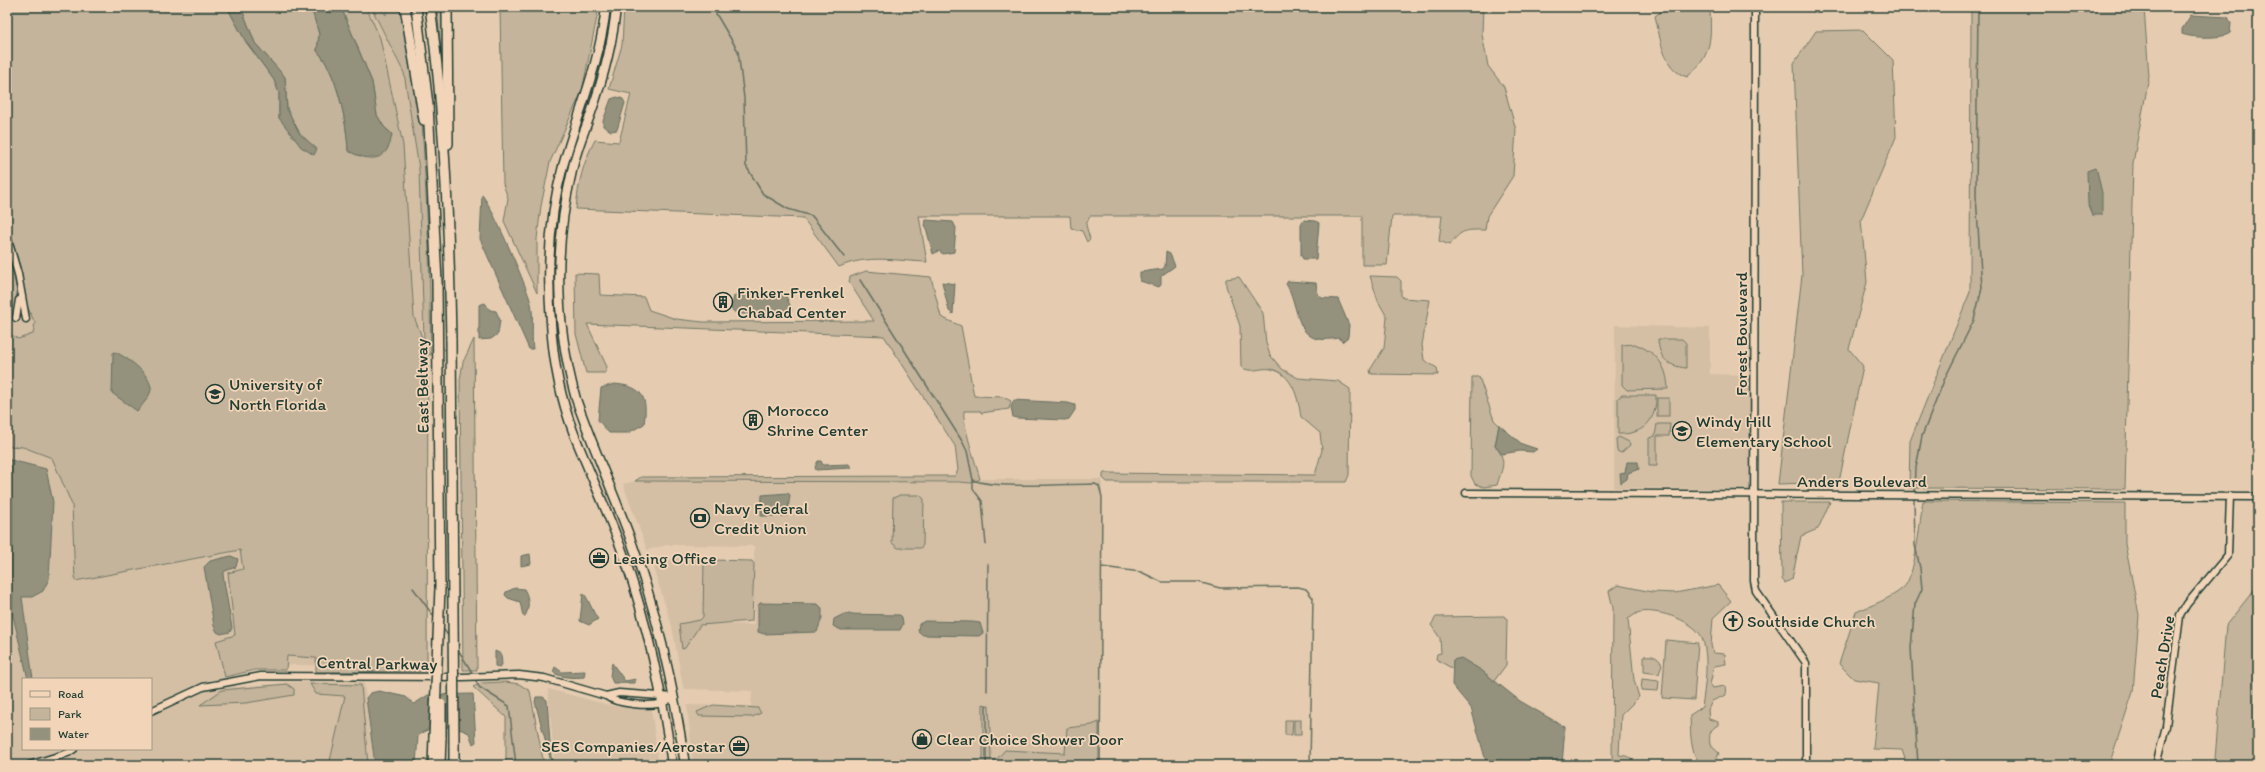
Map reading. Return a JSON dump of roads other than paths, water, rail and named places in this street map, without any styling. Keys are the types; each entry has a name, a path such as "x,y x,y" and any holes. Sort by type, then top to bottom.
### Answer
{"highway":[{"path":"405,7 432,172"},
{"name":"East Beltway","path":"416,7 428,105 438,340 440,588 437,737"},
{"name":"East Beltway","path":"430,7 441,111 450,272 454,765"},
{"path":"447,7 448,176 451,230 450,272"},
{"path":"433,765 437,737"},
{"path":"437,737 440,765"}],"main road":[{"path":"606,7 595,67 563,166 555,203 550,263 551,323 556,366 569,420 626,563 644,623 662,704 672,765"},
{"path":"616,7 607,58 572,170 566,198 559,262 561,325 570,377 576,399 640,566 663,649 685,765"}],"street":[{"name":"Forest Boulevard","path":"1754,7 1754,585 1806,663 1806,765"},
{"path":"7,236 18,274 26,319"},
{"path":"16,318 20,292"},
{"name":"Anders Boulevard","path":"1466,493 2258,497"},
{"name":"Peach Drive","path":"2156,765 2161,753 2166,726 2180,616 2187,604 2228,555 2230,496"},
{"name":"Central Parkway","path":"152,711 203,687 261,676 462,678 519,675 544,678 606,696 622,704 662,704"},
{"name":"Central Parkway","path":"606,696 619,693 660,694 673,697"},
{"path":"662,704 673,697"},
{"path":"29,765 68,753 72,750"}],"water":[{"path":"227,7 241,7 255,43 285,77 287,109 300,134 317,149 314,155 301,147 279,118 279,93 274,80 246,42"},
{"path":"311,7 341,7 372,82 377,115 384,127 392,134 387,150 377,158 364,157 348,151 346,126 340,98 330,71 317,51 319,34"},
{"path":"2191,15 2228,17 2231,23 2230,33 2221,36 2207,37 2182,34 2182,29"},
{"path":"617,97 623,99 625,103 617,130 611,131 603,126 603,121 611,99"},
{"path":"2095,168 2102,193 2102,215 2092,215 2088,205 2087,171"},
{"path":"482,195 501,230 531,303 533,349 529,349 480,239"},
{"path":"926,220 953,222 956,228 954,252 943,254 939,251 933,254 925,224"},
{"path":"1304,220 1316,221 1319,223 1316,259 1303,259 1301,255 1301,225"},
{"path":"1166,252 1170,254 1175,266 1161,276 1161,285 1159,287 1140,281 1140,272 1163,269 1165,266"},
{"path":"1288,281 1316,283 1318,295 1322,298 1338,299 1349,325 1348,337 1342,342 1340,338 1318,339 1305,331 1301,325 1290,291 1286,284"},
{"path":"942,282 955,284 953,314 949,311"},
{"path":"739,292 774,292 786,296 792,310 789,314 737,314 731,309 734,296"},
{"path":"485,303 490,310 496,311 500,320 498,334 491,339 479,340 479,305"},
{"path":"115,352 137,366 149,381 151,387 150,393 137,411 112,393 113,353"},
{"path":"614,384 624,385 637,390 644,400 644,424 628,433 609,433 598,420 601,388"},
{"path":"1014,400 1068,403 1075,405 1075,410 1069,419 1065,420 1016,418 1013,417 1011,407"},
{"path":"1499,425 1522,444 1537,449 1533,452 1520,451 1502,454 1495,446"},
{"path":"7,459 46,469 53,502 49,579 43,591 32,597 22,597 33,678 28,678 7,591"},
{"path":"818,461 821,461 823,465 849,464 851,468 816,470 815,467"},
{"path":"1627,462 1638,462 1639,469 1628,473 1627,479 1621,483 1620,474 1625,473"},
{"path":"788,493 790,495 787,516 761,516 762,495"},
{"path":"530,554 531,564 521,566 521,556"},
{"path":"231,556 238,559 236,567 225,571 223,575 232,628 230,632 221,634 217,632 214,626 204,567 210,561"},
{"path":"515,588 524,589 527,595 528,606 525,616 523,616 520,602 508,598 505,595 506,592"},
{"path":"583,593 585,594 598,619 589,625 580,621"},
{"path":"760,603 818,604 822,608 822,618 817,632 764,634 758,632 758,606"},
{"path":"844,614 900,615 902,617 903,624 900,630 841,630 833,626 834,619"},
{"path":"925,621 980,623 983,633 979,636 923,635 918,631 919,624"},
{"path":"495,651 501,654 502,665 500,667 495,666"},
{"path":"1461,658 1481,670 1520,701 1565,727 1562,765 1487,765 1471,708 1452,685 1453,660"},
{"path":"612,663 625,681 636,679 635,683 613,683 610,676"},
{"path":"555,667 562,672 585,671 584,677 572,677 556,674 553,672"},
{"path":"379,691 406,697 414,704 428,695 473,694 476,742 473,744 469,733 456,728 442,727 429,729 418,736 416,765 375,765 366,698 370,693"},
{"path":"536,697 543,697 547,700 551,757 559,765 552,765 535,702"}],"waterway":[{"path":"712,7 738,51 744,98 746,166 763,194 788,209 812,216 844,257"},
{"path":"1915,494 1916,468 1922,436 1945,378 1974,320 1982,288 1976,196 1978,7"},
{"path":"860,280 962,441 967,451 973,480 983,483 1014,485 1095,484 1099,486 1102,497 1100,765"},
{"path":"973,480 973,489 982,501 986,545"},
{"path":"1914,498 1915,545 1920,568 1922,589 1915,604 1911,648 1918,765"},
{"path":"987,691 988,564"},
{"path":"1102,567 1141,572 1162,582 1198,582 1220,588 1298,587 1306,589 1313,598 1310,765"},
{"path":"413,588 435,618"},
{"path":"442,627 449,637"},
{"path":"457,648 473,674"},
{"path":"475,679 479,687 509,706 516,765"},
{"path":"986,705 986,765"}],"place":[{"name":"Finker-Frenkel Chabad Center","path":"723,302"},
{"name":"University of North Florida","path":"215,394"},
{"name":"Morocco Shrine Center","path":"753,420"},
{"name":"Windy Hill Elementary School","path":"1682,431"},
{"name":"Navy Federal Credit Union","path":"700,518"},
{"name":"Leasing Office","path":"599,558"},
{"name":"Southside Church","path":"1733,621"},
{"name":"Clear Choice Shower Door","path":"922,739"},
{"name":"SES Companies/Aerostar","path":"739,746"}]}
